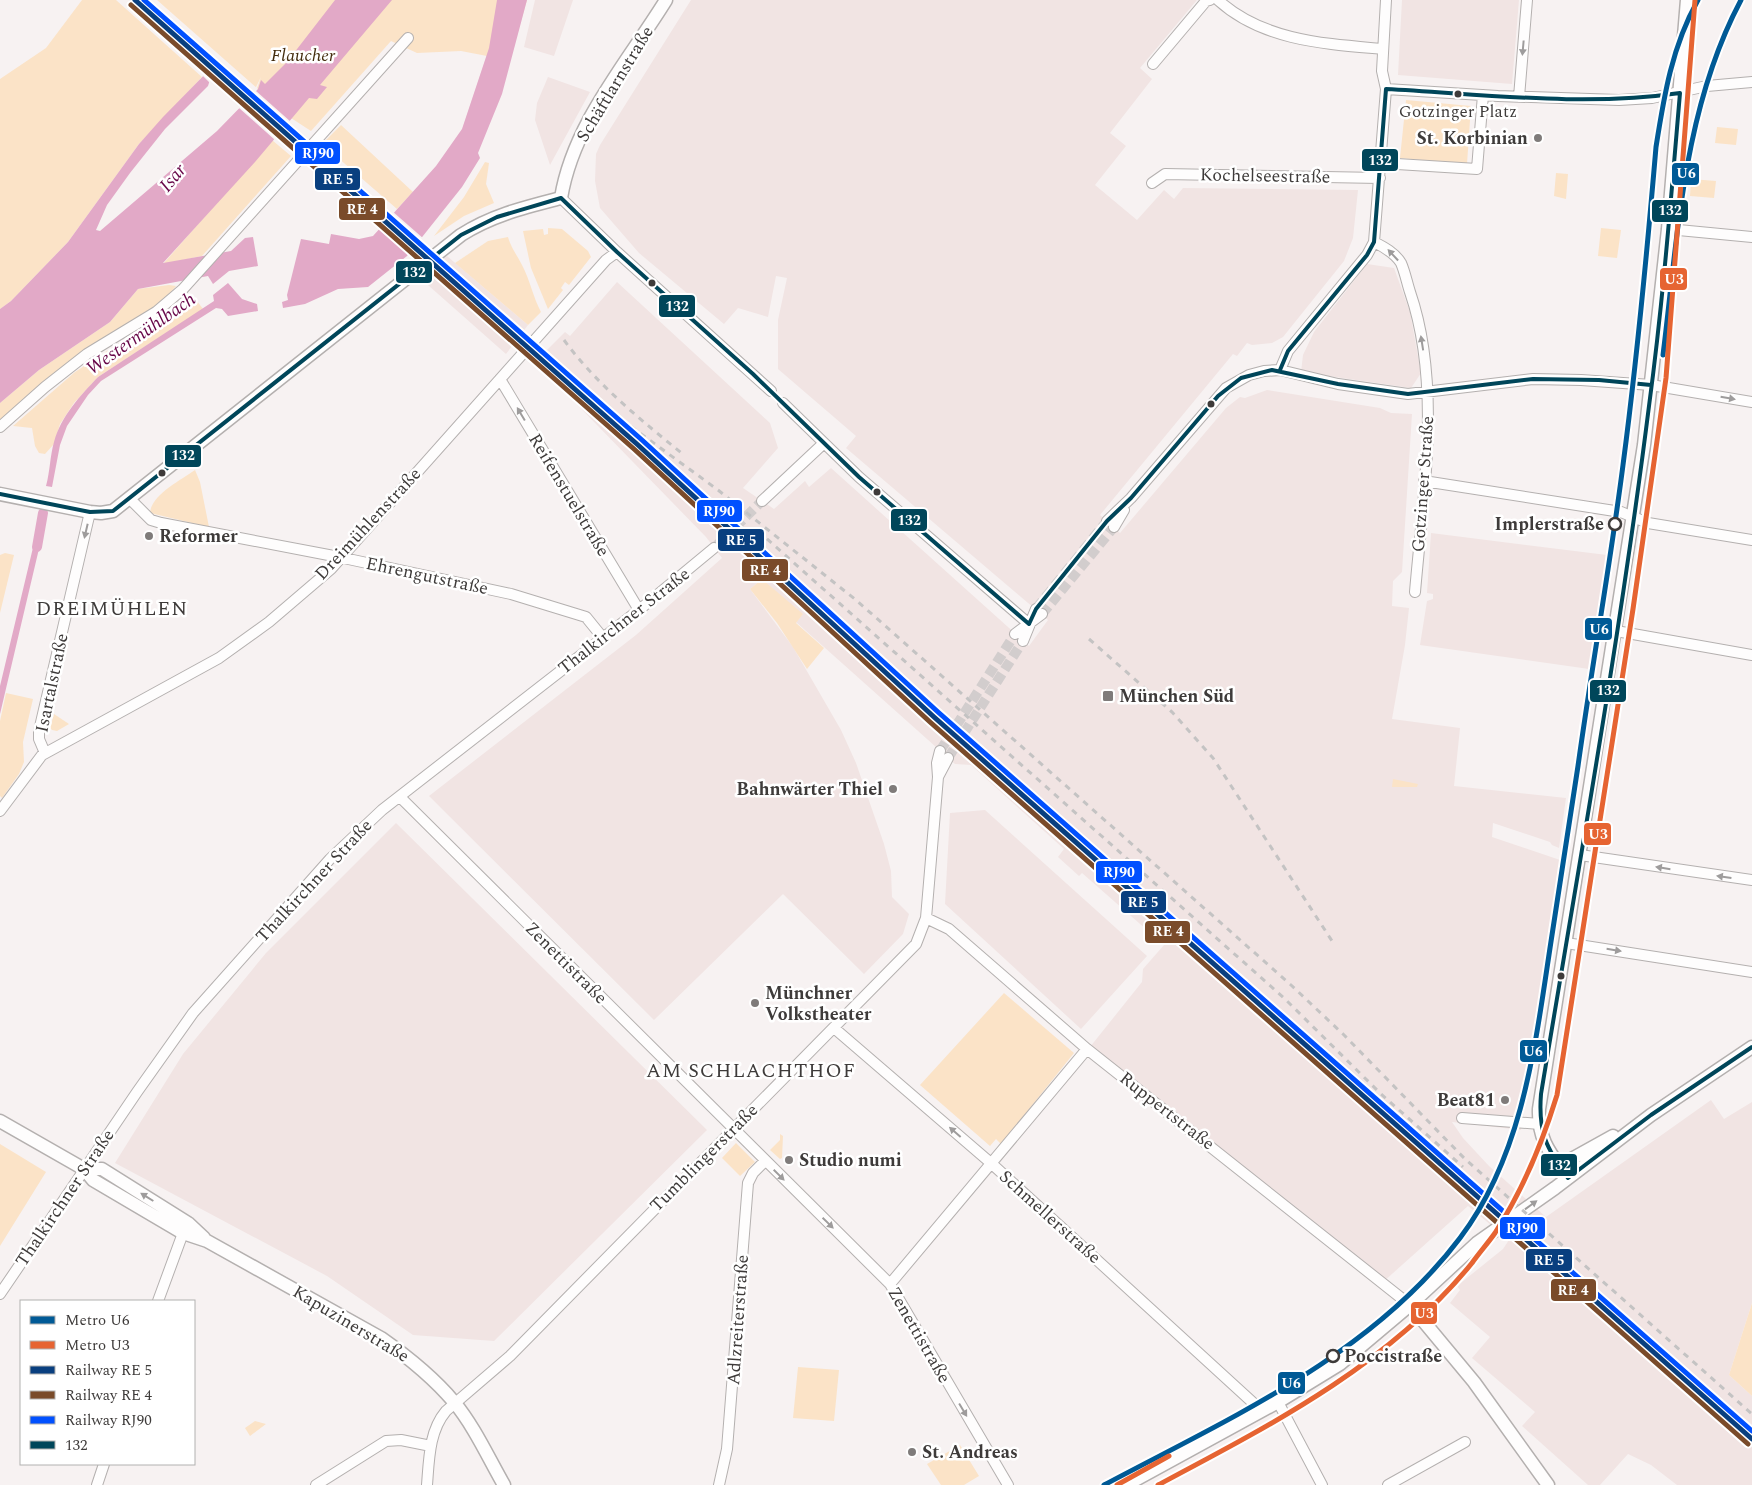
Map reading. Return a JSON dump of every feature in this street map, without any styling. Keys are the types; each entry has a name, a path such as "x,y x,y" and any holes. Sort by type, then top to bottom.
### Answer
{"main road":[{"name":"Schäftlarnstraße","path":"562,198 566,171 583,130 666,0"},
{"path":"1568,1178 1544,1144 1540,1124 1541,1094 1633,517 1656,386 1687,0"},
{"path":"0,494 90,512 106,513 118,508 461,235 480,223 503,214 562,198"},
{"path":"1126,1485 1278,1402 1340,1364 1410,1305 1477,1242 1568,1178 1651,1115 1752,1047"},
{"path":"1558,1164 1651,1115"},
{"name":"Kapuzinerstraße","path":"0,1121 84,1168 93,1180 183,1233 207,1241 381,1338 415,1363 454,1403 504,1485"},
{"name":"Kapuzinerstraße","path":"84,1168 102,1169 188,1223 207,1241"},
{"path":"1410,1305 1474,1382 1548,1485"}],"street":[{"path":"1153,64 1210,0"},
{"path":"1218,0 1232,13 1288,36 1319,43 1383,50"},
{"path":"1280,370 1288,351 1367,255 1374,242 1386,89 1382,78 1386,0"},
{"path":"1519,97 1527,0"},
{"path":"0,427 87,354 156,312 188,283 408,38"},
{"path":"1386,89 1519,97 1629,100 1680,93 1707,86 1752,82"},
{"path":"1381,163 1477,169 1483,95"},
{"name":"Kochelseestraße","path":"1152,183 1165,174 1380,178"},
{"path":"562,198 617,252 771,392"},
{"path":"1668,229 1752,237"},
{"name":"Gotzinger Straße","path":"1374,242 1388,249 1400,263 1417,311 1428,392 1416,592"},
{"name":"Dreimühlenstraße","path":"45,753 219,658 269,622 331,569 339,557 606,260 617,252"},
{"path":"1110,524 1226,388 1249,375 1264,371 1280,370 1338,384 1408,394 1533,379 1599,380 1656,386 1752,402"},
{"name":"Reifenstuelstraße","path":"500,379 639,610"},
{"path":"783,403 824,443 1029,624"},
{"path":"762,501 824,443"},
{"path":"1424,481 1621,512 1648,523 1752,540"},
{"name":"Ehrengutstraße","path":"130,499 151,520 161,523 339,557 511,594 568,610 588,618 603,638"},
{"name":"Isartalstraße","path":"0,811 39,758 45,753 39,739 39,731 90,512"},
{"name":"Thalkirchner Straße","path":"0,1294 84,1168 193,1013 330,859 373,818 639,610 714,548"},
{"path":"1019,638 1039,612"},
{"path":"1616,631 1752,655"},
{"name":"Tumblingerstraße","path":"431,1446 440,1420 454,1403 510,1356 733,1128 910,952 920,938 926,918 938,777 944,754"},
{"name":"Zenettistraße","path":"400,797 764,1161 890,1284 1008,1485"},
{"path":"1580,855 1752,880"},
{"name":"Ruppertstraße","path":"926,918 949,929 1087,1049 1410,1305"},
{"path":"1566,943 1752,972"},
{"name":"Schmellerstraße","path":"834,1028 992,1164 1262,1411"},
{"path":"890,1284 1087,1049"},
{"path":"1462,1118 1540,1124"},
{"name":"Adlzreiterstraße","path":"719,1485 727,1449 748,1183 751,1176 764,1161"},
{"path":"158,1300 183,1233"},
{"path":"1278,1402 1322,1485"},
{"path":"316,1485 386,1442 401,1440 431,1446 427,1485"},
{"path":"1388,1485 1465,1442"},
{"path":"97,1485 104,1465"}],"shaded area":[{"path":"535,0 573,0 554,56 524,47"},
{"path":"691,0 1197,0 1140,68 1152,79 1110,133 1126,146 1095,185 1137,220 1164,190 1174,199 1183,188 1358,190 1353,238 1344,261 1283,337 1272,343 1252,345 1247,343 1237,356 1233,354 1100,515 1120,533 1226,408 1240,397 1245,398 1267,390 1380,408 1391,413 1412,414 1402,572 1393,581 1392,606 1409,608 1405,645 1392,719 1460,728 1454,786 1566,798 1559,848 1550,842 1493,823 1492,837 1563,861 1521,1130 1452,1122 1463,1138 1489,1166 1546,1217 1711,1100 1724,1119 1752,1102 1752,1303 1729,1375 1752,1396 1752,1485 1677,1485 1651,1465 1628,1454 1600,1485 1588,1485 1522,1426 1535,1412 1472,1358 1490,1337 1450,1303 1460,1290 1457,1286 1503,1249 1509,1240 1468,1206 1383,1282 1090,1047 1142,982 1143,969 1164,945 1082,873 1079,876 1058,857 1064,849 971,765 955,764 796,622 802,615 762,579 750,589 793,647 841,730 856,763 884,844 891,871 892,897 909,914 903,934 864,974 783,894 654,1020 429,796 636,635 722,558 706,537 560,387 533,364 565,332 570,336 617,282 770,423 778,448 743,488 774,509 805,481 809,487 831,468 1029,646 1048,620 846,448 856,436 778,369 778,320 787,278 776,276 768,317 738,308 724,324 639,253 600,208 595,181 596,154"},
{"path":"1402,0 1519,0 1512,84 1398,75"},
{"path":"548,77 590,92 550,165 535,120 537,103"},
{"path":"447,256 528,325 506,354 420,278"},
{"path":"1367,264 1394,268 1410,312 1421,373 1411,388 1301,372 1303,355 1314,332"},
{"path":"1431,533 1607,555 1589,669 1420,645 1427,601 1433,599 1433,594 1427,593"},
{"path":"985,810 1147,956 1081,1029 945,904 950,813"},
{"path":"396,823 707,1130 494,1341 413,1335 327,1276 115,1163 183,1054 266,953"}],"green space":[{"path":"82,0 116,0 202,77 139,144 68,242 11,301 0,309 0,79 46,48"},
{"name":"Flaucher","path":"157,0 527,0 512,52 490,48 487,56 461,51 417,53 391,41 311,131 291,118"},
{"path":"1406,100 1471,106 1467,164 1400,158"},
{"path":"341,125 413,192 397,209 322,144"},
{"path":"1717,127 1738,129 1736,145 1715,143"},
{"path":"272,140 291,156 202,256 163,264"},
{"path":"485,162 489,163 486,184 494,203 464,216 434,236 464,197"},
{"path":"1556,173 1568,174 1566,199 1554,196"},
{"path":"1691,179 1716,181 1714,198 1690,196"},
{"path":"548,228 562,229 588,251 591,257 569,285 565,282 561,288 563,290 548,309 531,268 523,231 543,229 544,235 548,234"},
{"path":"1601,228 1621,230 1617,258 1598,256"},
{"path":"508,237 525,271 541,312 528,325 455,263 488,241"},
{"path":"169,285 176,286 162,301 81,356 0,420 0,403 39,370 110,322 138,289"},
{"path":"194,297 203,309 98,377 74,403 60,424 54,444 45,454 39,453 35,446 32,428 13,426 75,372 176,306"},
{"path":"195,470 200,482 209,527 150,513 155,500 161,494"},
{"path":"5,553 14,555 0,613 0,555"},
{"path":"762,579 803,614 796,623 824,648 807,669 777,623 750,589"},
{"path":"6,693 33,699 23,742 24,762 19,774 2,798 0,796 0,721"},
{"path":"54,714 69,724 57,731 52,730 50,728"},
{"path":"1393,779 1418,784 1417,787 1392,787"},
{"path":"1004,993 1074,1053 1001,1144 996,1139 990,1146 920,1085"},
{"path":"780,1134 783,1136 782,1158 780,1159 770,1150 780,1140"},
{"path":"736,1143 755,1162 740,1176 722,1158"},
{"path":"0,1144 46,1172 0,1246"},
{"path":"1752,1303 1752,1396 1729,1375"},
{"path":"798,1367 839,1370 834,1421 793,1418"},
{"path":"255,1421 266,1424 250,1436 245,1428"},
{"path":"960,1445 979,1476 964,1485 941,1485 927,1464"}],"water":[{"name":"Isar","path":"335,0 392,0 320,85 327,87 317,99 309,98 255,162 163,263 231,251 245,238 253,237 258,266 229,271 213,284 208,276 138,289 110,322 39,370 0,403 0,309 11,301 68,242 139,144 215,64 208,86 165,129 130,173 107,205 96,230 100,231 217,131 258,89 261,80 265,84 287,62"},
{"path":"497,0 527,0 502,94 478,153 480,158 462,187 407,256 368,287 338,289 305,304 283,308 282,302 288,300 287,295 301,239 329,244 331,234 359,239 373,236 436,166 462,129 489,48"},
{"path":"228,283 242,299 257,304 258,311 228,316 222,309 216,308 101,381 88,395 67,426 60,445 52,487 46,486 53,447 61,424 72,407 98,377 214,301 213,295"},
{"path":"36,535 42,536 0,714 0,686"}],"pier":[{"path":"215,61 217,64 211,84 201,74"},
{"path":"261,77 256,91 291,122 275,140 239,108 228,116 256,87"},
{"path":"392,211 424,239 414,251 381,223"}],"waterway":[{"name":"Westermühlbach","path":"37,547 43,513"}],"tunnel":[{"path":"714,548 762,501"},
{"path":"1036,609 1107,521"},
{"path":"1042,614 1114,527"},
{"path":"940,751 1015,634"},
{"path":"948,758 1023,641"}],"railway":[{"path":"564,340 605,387 684,455"},
{"path":"535,354 570,382 718,490 856,600 1291,985 1344,1035 1465,1159 1752,1414"},
{"path":"758,531 1284,998 1380,1093 1463,1167"},
{"path":"1089,639 1172,712 1213,758 1334,944"}],"metro line":[{"name":"U3","path":"1158,1485 1243,1439 1327,1389 1366,1362 1404,1332 1440,1299 1472,1263 1495,1233 1523,1183 1545,1131 1557,1095 1633,609 1666,378 1695,0"},
{"name":"U6","path":"1104,1485 1200,1435 1296,1380 1342,1350 1385,1317 1425,1279 1460,1238 1482,1205 1500,1169 1524,1093 1533,1053 1559,893 1623,465 1659,128 1675,53 1698,0"},
{"name":"U6","path":"1663,355 1679,219 1695,129 1706,85 1722,42 1741,0"},
{"name":"U3","path":"1117,1485 1169,1456"}],"transit line":[{"path":"135,0 638,445 934,717 1752,1439"},
{"path":"131,5 634,449 930,722 1748,1444"},
{"name":"132","path":"1280,370 1288,351 1367,255 1374,242 1386,89 1570,99 1607,99 1680,93 1654,367 1638,492 1598,751 1541,1094 1542,1129 1554,1158 1568,1178 1651,1115 1752,1047"},
{"name":"132","path":"561,198 617,252 753,374 859,477 1029,624"},
{"name":"132","path":"0,494 90,512 113,511 461,235 497,217 561,198"},
{"name":"132","path":"1029,624 1036,609 1107,521 1131,498 1218,396 1241,378 1272,370 1338,384 1408,394 1533,379 1599,380 1651,385"}],"rail line":[{"name":"RJ90","path":"144,0 642,440 938,712 1752,1431"}],"place":[{"name":"Gotzinger Platz","path":"1458,94"},
{"name":"St. Korbinian","path":"1538,138"},
{"name":"Implerstraße","path":"1615,524"},
{"name":"Reformer","path":"149,536"},
{"name":"München Süd","path":"1108,696"},
{"name":"Bahnwärter Thiel","path":"893,789"},
{"name":"Münchner Volkstheater","path":"755,1003"},
{"name":"Beat81","path":"1505,1100"},
{"name":"Studio numi","path":"789,1160"},
{"name":"Poccistraße","path":"1333,1356"},
{"name":"St. Andreas","path":"912,1452"}],"district":[{"name":"DREIMÜHLEN","path":"112,609"},
{"name":"AM SCHLACHTHOF","path":"751,1071"}]}
